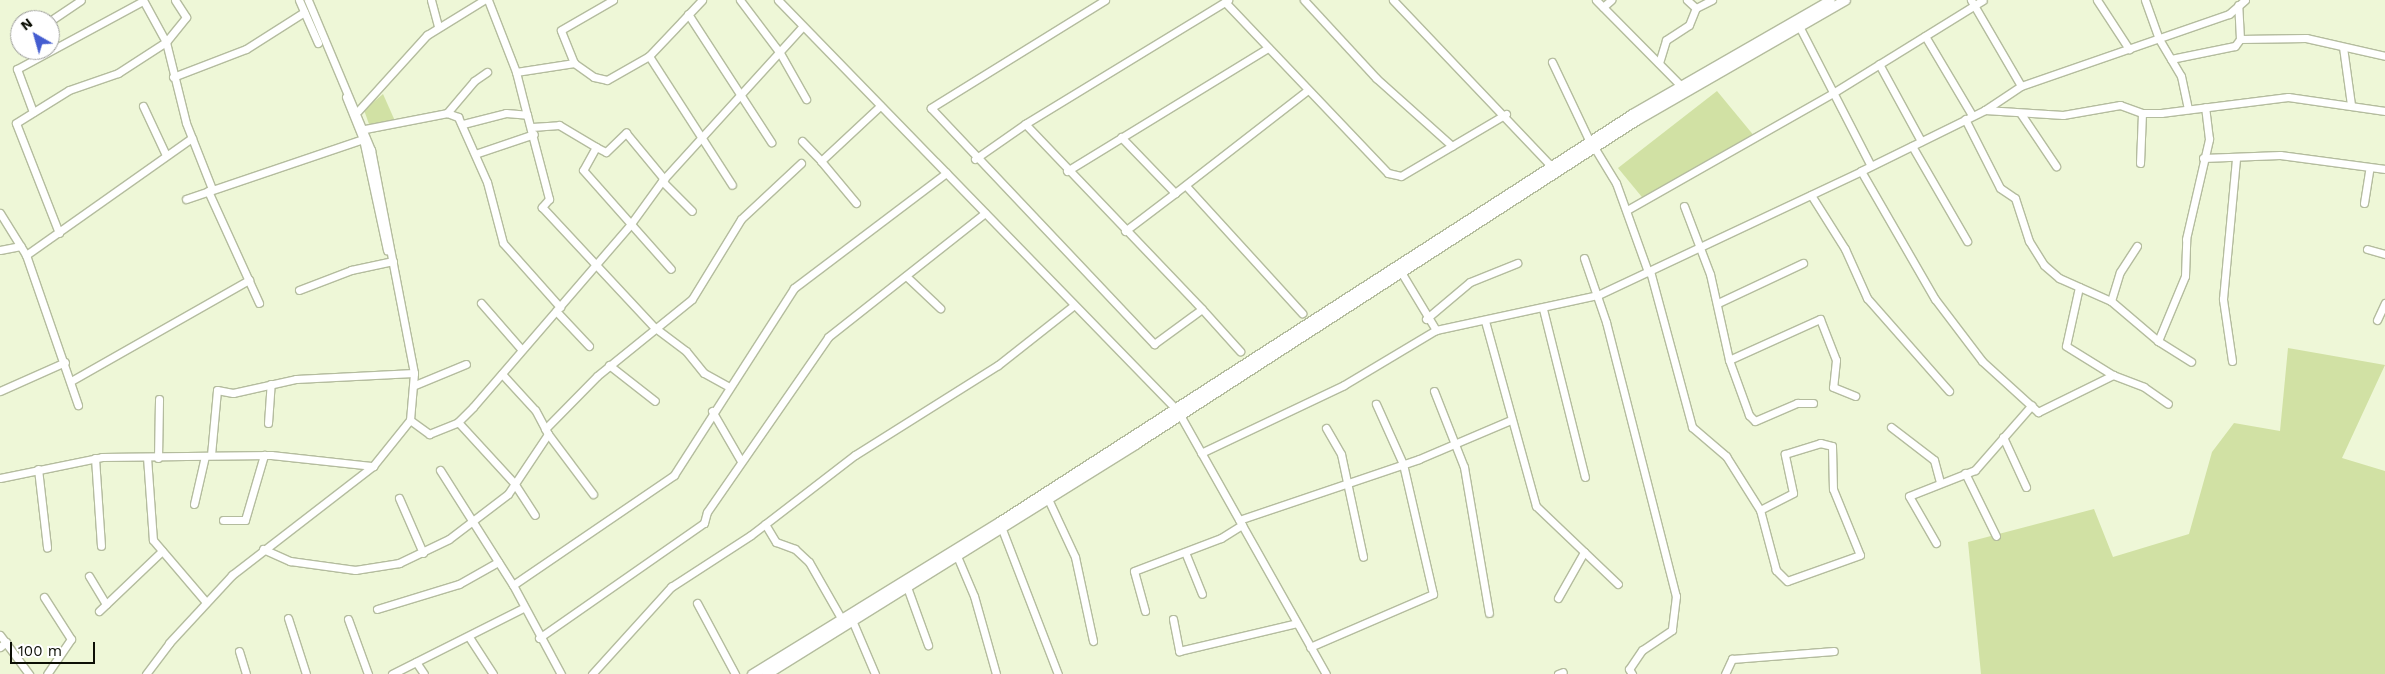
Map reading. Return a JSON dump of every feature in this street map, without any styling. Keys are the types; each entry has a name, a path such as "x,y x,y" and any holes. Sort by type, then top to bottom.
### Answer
{"main road":[{"path":"766,674 957,556 1001,525 1401,272 1680,85 1830,0"},
{"path":"752,674 841,618 1048,499 1551,166 1845,0"}],"street":[{"path":"60,14 81,0"},
{"path":"33,112 17,69 143,0 166,42 173,77 210,190 259,303"},
{"path":"59,233 16,123 69,90 118,72 166,42 186,18 175,0"},
{"path":"299,0 362,139 382,233 393,262"},
{"path":"146,674 206,602 263,549 373,466 410,420 415,385 414,373 365,129 358,111 321,40 308,0"},
{"path":"431,0 438,26"},
{"path":"358,111 438,26 486,0 516,72 533,131 549,198 542,207 654,328 686,351 704,373 729,387"},
{"path":"613,0 561,30 574,63 594,77 607,80 649,56 702,0"},
{"path":"740,0 780,53 806,99"},
{"path":"778,0 802,27 1178,412 1326,674"},
{"path":"1105,0 931,108 975,159 1149,341 1154,344 1202,308"},
{"path":"1304,0 1376,78 1452,146"},
{"path":"1394,0 1506,114 1551,166"},
{"path":"1596,0 1680,85"},
{"path":"1603,7 1611,0"},
{"path":"1687,0 1696,8"},
{"path":"1659,63 1666,40 1689,25 1696,8 1712,0"},
{"path":"1626,210 1833,93 1925,36 1973,3 1983,0"},
{"path":"2097,0 2128,49"},
{"path":"2145,0 2159,39 2181,76 2188,109"},
{"path":"1201,453 1344,385 1436,330 1543,309 1598,295 1700,250 1922,142 1985,110 2021,86 2229,14 2238,3 2245,0"},
{"path":"975,159 1025,124 1226,1 1268,48 1388,173 1401,176 1506,114"},
{"path":"1973,3 2021,86"},
{"path":"2172,59 2235,46 2240,39 2238,3"},
{"path":"173,77 246,49 304,12"},
{"path":"688,14 739,96 772,142"},
{"path":"1799,26 1871,166"},
{"path":"410,420 429,434 458,422 502,374 630,225 663,180 802,27"},
{"path":"1925,36 1968,117 2000,188 2015,198 2038,257 2059,278 2111,301 2158,341 2191,362"},
{"path":"2240,39 2292,37 2385,56"},
{"path":"2343,47 2351,105"},
{"path":"1067,171 1268,48"},
{"path":"649,56 732,185"},
{"path":"1552,62 1626,210 1649,271 1692,427 1726,456 1760,510 1776,570 1787,581 1860,555 1833,489 1833,454 1827,443 1792,448 1785,454 1793,494 1760,510"},
{"path":"516,72 574,63"},
{"path":"1879,64 1922,142"},
{"path":"365,129 447,113 474,81 487,72"},
{"path":"1125,231 1175,193 1187,187 1308,90"},
{"path":"1985,110 2022,114 2063,115 2120,105 2142,113 2288,98 2385,111"},
{"path":"143,106 166,155"},
{"path":"821,161 880,106"},
{"path":"2158,341 2185,276 2186,239 2203,158 2209,139 2205,107"},
{"path":"447,113 463,124 475,154 503,243 589,346"},
{"path":"463,124 506,113 527,115"},
{"path":"2140,163 2142,113"},
{"path":"2022,114 2056,166"},
{"path":"1025,124 1067,171 1202,308 1240,351"},
{"path":"475,154 533,131 560,125 606,152 626,133 663,180 692,211"},
{"path":"1121,137 1175,193"},
{"path":"26,255 192,138"},
{"path":"186,199 362,139"},
{"path":"802,141 856,203"},
{"path":"1912,146 1967,241"},
{"path":"596,147 583,170 671,269"},
{"path":"2203,158 2236,159 2280,155 2385,169"},
{"path":"2232,362 2223,299 2236,159"},
{"path":"263,549 290,561 338,570 399,564 422,553 472,521 508,494 546,432 609,365 692,299 741,219 801,163"},
{"path":"2364,203 2370,167"},
{"path":"1861,171 1935,299 1982,361 2032,405 2043,413 2113,375"},
{"path":"513,585 674,475 712,411 794,288 946,173"},
{"path":"1187,187 1302,313"},
{"path":"1811,195 1845,249 1867,298 1949,391"},
{"path":"1684,206 1718,303 1729,360 1751,419 1797,403 1813,403"},
{"path":"0,213 26,255 65,362 78,404"},
{"path":"539,638 652,563 704,523 741,461 828,337 985,213"},
{"path":"0,250 21,246"},
{"path":"2111,301 2120,272 2137,246"},
{"path":"2367,250 2385,254"},
{"path":"1584,258 1598,295 1676,596 1672,630 1642,650 1629,669 1632,674"},
{"path":"300,290 351,270 393,262"},
{"path":"1426,319 1470,282 1517,263"},
{"path":"1718,303 1803,263"},
{"path":"1401,272 1426,319 1436,330"},
{"path":"906,276 940,308"},
{"path":"71,381 249,280"},
{"path":"2080,287 2066,346 2113,375 2149,390 2168,404"},
{"path":"481,303 522,350"},
{"path":"2377,320 2385,304"},
{"path":"592,674 671,587 765,524 855,455 998,365 1073,306"},
{"path":"1543,309 1585,478"},
{"path":"1729,360 1820,319 1832,341 1833,388 1855,396"},
{"path":"1485,321 1510,420 1536,506 1618,584"},
{"path":"0,392 65,362"},
{"path":"415,385 466,364"},
{"path":"609,365 655,401"},
{"path":"194,504 208,456 217,390 233,393 271,384 414,373"},
{"path":"502,374 535,410 546,432 593,494"},
{"path":"268,423 271,384"},
{"path":"1434,392 1458,444 1489,613"},
{"path":"158,458 159,399"},
{"path":"1310,647 1432,595 1403,464 1376,404"},
{"path":"1936,543 1909,496 1979,467 2032,405"},
{"path":"712,411 741,461"},
{"path":"1145,611 1134,571 1185,552 1240,523 1458,444 1510,420"},
{"path":"458,422 514,483 535,515"},
{"path":"1891,427 1929,455 1940,482"},
{"path":"1326,428 1341,454 1349,482 1363,557"},
{"path":"2003,437 2026,487"},
{"path":"224,520 245,520 264,455"},
{"path":"0,478 96,458 264,455 373,466"},
{"path":"147,457 152,536 162,551 206,602"},
{"path":"96,458 101,546"},
{"path":"38,469 47,546"},
{"path":"440,470 513,585 539,638 561,674"},
{"path":"1965,474 1996,536"},
{"path":"399,498 422,553"},
{"path":"1048,499 1075,557 1093,641"},
{"path":"765,524 776,542 795,549 810,562 841,618"},
{"path":"1001,525 1058,674"},
{"path":"99,611 162,551"},
{"path":"1185,552 1202,594"},
{"path":"1558,598 1584,552"},
{"path":"957,556 974,596 996,674"},
{"path":"377,609 459,584 498,562"},
{"path":"89,576 106,604"},
{"path":"907,586 928,645"},
{"path":"44,597 71,639 47,674"},
{"path":"697,603 735,674"},
{"path":"392,674 469,637 523,608"},
{"path":"288,618 306,674"},
{"path":"348,619 368,674"},
{"path":"852,620 875,674"},
{"path":"1173,620 1179,650 1297,623"},
{"path":"0,635 3,644 29,674"},
{"path":"469,637 493,674"},
{"path":"239,651 246,674"},
{"path":"1725,674 1728,663 1737,658 1834,651"},
{"path":"416,662 424,674"}],"green space":[{"path":"1717,91 1755,137 1646,202 1618,168"},
{"path":"383,94 395,121 370,127 364,110"},
{"path":"2288,348 2385,365 2342,458 2385,471 2385,674 1981,674 1968,542 2094,509 2113,557 2189,534 2212,452 2234,423 2280,431"}]}
